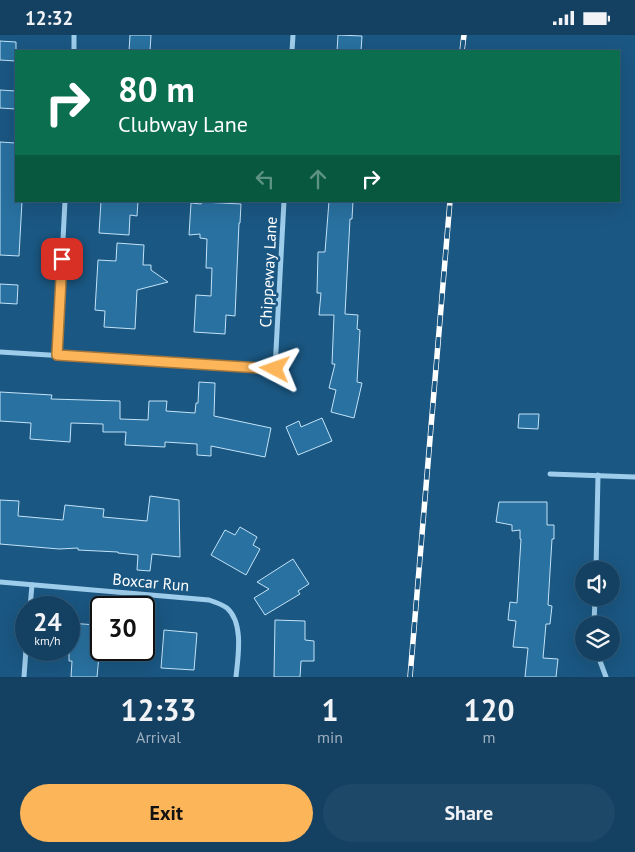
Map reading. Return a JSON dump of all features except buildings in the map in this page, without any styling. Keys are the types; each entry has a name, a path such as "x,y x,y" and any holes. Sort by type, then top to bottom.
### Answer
{"street":[{"path":"74,35 74,50"},
{"path":"292,50 293,35"},
{"path":"57,355 65,202"},
{"name":"Chippeway Lane","path":"0,352 275,369 284,202"},
{"path":"550,474 635,477"},
{"path":"596,561 598,475"},
{"name":"Boxcar Run","path":"0,582 209,600 219,603 234,618 238,633 236,677"},
{"path":"31,596 32,585"},
{"path":"24,677 25,661"},
{"path":"600,661 606,677"}],"railway":[{"path":"462,50 464,35"},
{"path":"410,677 450,202"}],"route":[{"path":"62,259 57,355 275,369"}]}
